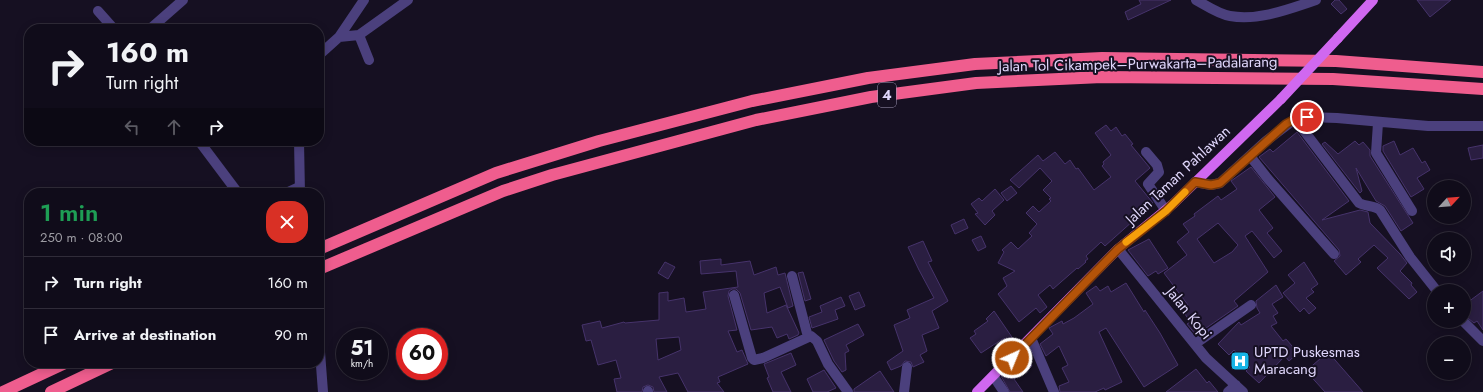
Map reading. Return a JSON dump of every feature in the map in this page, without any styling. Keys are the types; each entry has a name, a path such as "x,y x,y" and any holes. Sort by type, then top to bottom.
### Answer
{"highway":[{"name":"Jalan Tol Cikampek–Purwakarta–Padalarang","path":"324,247 496,173 599,141 752,101 868,78 975,64 1102,58 1336,61 1483,72"},
{"name":"Jalan Tol Cikampek–Purwakarta–Padalarang","path":"324,267 503,191 552,175 756,120 871,97 976,83 1102,78 1333,79 1483,89"},
{"path":"3,392 55,368"},
{"path":"51,392 101,368"}],"main road":[{"name":"Jalan Taman Pahlawan","path":"977,392 994,377 1118,249 1166,211 1281,99 1373,0"}],"street":[{"path":"156,24 183,0"},
{"path":"324,50 339,37 364,0"},
{"path":"339,37 359,36 408,0"},
{"path":"1196,0 1216,11 1230,16 1257,17 1316,0"},
{"path":"98,11 110,24"},
{"path":"359,36 369,60"},
{"path":"1195,182 1211,185 1216,184 1295,119 1307,117 1337,118 1378,123 1428,126 1483,126"},
{"path":"1295,119 1359,203 1377,207 1380,210 1410,257 1431,284"},
{"path":"1378,123 1376,153 1412,211"},
{"path":"202,146 234,188"},
{"path":"299,146 299,188"},
{"path":"1146,152 1157,165 1159,172 1148,184 1166,211"},
{"path":"1250,156 1334,254"},
{"name":"Jalan Kopi","path":"1118,249 1212,364 1239,388"},
{"path":"792,276 808,337"},
{"path":"734,295 752,358 754,360 763,358 808,337 814,338 828,364 848,392"},
{"path":"1195,344 1251,305"},
{"path":"1471,328 1483,341"},
{"path":"1031,338 1054,392"},
{"path":"904,392 908,367"},
{"path":"321,368 323,392"},
{"path":"994,377 1004,392"},
{"path":"1228,392 1239,388"}],"building":[{"path":"1139,0 1171,0 1128,20 1125,12 1141,4"},
{"path":"1335,0 1339,0 1347,9 1341,14 1331,4"},
{"path":"1417,0 1451,0 1430,17"},
{"path":"1106,125 1111,131 1116,127 1122,136 1125,134 1133,144 1131,145 1150,168 1135,181 1153,203 1105,246 1101,242 1086,256 1088,259 1085,261 1086,262 1053,289 1050,285 1038,295 1047,307 1040,313 1036,308 1019,322 998,294 1007,286 1003,278 1015,271 998,263 1004,252 1002,250 1011,242 1018,249 1032,236 1029,233 1037,224 1026,213 1033,206 1039,212 1051,201 1049,199 1051,198 1043,190 1052,181 1040,168 1019,188 1010,180 1038,155 1043,161 1055,152 1065,164 1070,160 1076,169 1078,168 1094,190 1111,177 1102,166 1104,164 1103,162 1111,155 1095,133"},
{"path":"1297,132 1349,201 1322,220 1360,210 1368,212 1370,223 1407,263 1400,271 1412,283 1411,285 1417,292 1409,299 1377,268 1388,258 1374,245 1358,259 1361,262 1346,275 1334,261 1340,256 1339,250 1259,157 1270,149 1273,152"},
{"path":"1355,141 1359,145 1363,142 1370,150 1370,156 1413,223 1401,231 1385,206 1376,201 1356,168 1362,191 1360,193 1322,144 1325,142 1338,154"},
{"path":"1394,141 1400,155 1413,148 1422,163 1425,161 1430,170 1417,178 1424,189 1411,197 1383,151 1383,146"},
{"path":"1483,145 1483,158 1471,160 1468,148"},
{"path":"1251,167 1275,197 1259,210 1273,228 1267,233 1282,251 1274,258 1252,231 1245,236 1268,272 1234,301 1238,306 1196,335 1187,324 1190,322 1182,309 1188,305 1164,273 1187,255 1177,242 1189,232 1183,224 1195,216 1194,214 1218,196 1221,200 1237,189 1231,181","holes":["1218,223 1238,245 1232,252 1214,263 1197,239"]},
{"path":"1011,186 1017,193 1007,201 1001,193"},
{"path":"995,189 1004,200 992,211 995,215 985,225 975,214 978,213 971,204 979,198 982,201"},
{"path":"964,219 968,228 955,234 951,225"},
{"path":"981,236 986,247 978,251 972,240"},
{"path":"1149,239 1168,268 1158,274 1156,271 1148,276 1128,250"},
{"path":"923,241 932,261 928,262 948,301 932,311 939,328 922,335 927,351 920,355 924,362 913,367 911,362 905,361 901,366 891,370 887,362 903,351 894,325 910,318 907,310 934,298 908,247"},
{"path":"721,259 721,265 750,261 754,275 776,267 778,275 785,273 793,306 788,308 780,287 764,293 767,313 786,305 799,333 798,335 789,339 787,334 777,338 772,327 751,330 740,293 736,289 732,289 729,291 728,296 737,330 728,331 737,352 742,350 748,364 718,377 720,382 717,383 724,392 688,392 678,373 659,377 667,392 654,392 653,387 648,385 643,387 642,392 617,392 614,379 621,378 616,360 598,365 591,340 586,341 582,325 600,321 602,328 624,322 659,320 659,293 668,292 668,301 684,298 686,312 706,309 703,292 738,287 736,271 701,274 700,261","holes":["679,337 681,350 658,360 656,339"]},
{"path":"665,262 675,267 668,279 658,273"},
{"path":"1304,262 1318,284 1311,289 1314,292 1306,298 1316,308 1309,314 1304,308 1300,312 1283,293 1295,283 1288,275"},
{"path":"803,272 811,299 805,301 798,273"},
{"path":"1126,283 1144,312 1145,310 1160,333 1178,365 1144,387 1106,328 1099,332 1122,382 1105,390 1104,388 1095,392 1060,392 1059,386 1069,382 1062,368 1068,365 1059,346 1046,356 1040,344 1053,334 1049,328 1062,321 1063,324 1074,318 1093,304 1086,293 1096,286 1100,291 1108,286 1111,292"},
{"path":"1276,285 1283,297 1272,304 1278,313 1273,316 1277,323 1271,326 1283,341 1286,339 1298,353 1289,361 1285,356 1259,383 1246,371 1250,367 1234,350 1229,355 1218,344 1239,322 1241,325 1260,313 1257,308 1256,301"},
{"path":"1483,291 1483,330 1477,321 1474,323 1471,321 1471,300"},
{"path":"859,292 865,306 855,310 849,296"},
{"path":"841,297 845,306 835,310 838,319 812,328 809,317 822,312 820,306"},
{"path":"994,311 1016,343 1012,347 1004,338 981,353 970,338 976,334 974,331 988,321 986,319"},
{"path":"858,324 864,335 846,345 849,351 845,353 846,370 842,372 834,361 824,340"},
{"path":"1328,352 1363,392 1325,392 1306,371"},
{"path":"791,353 796,365 781,372 791,392 773,392 767,378 769,377 764,364"},
{"path":"1026,357 1032,366 1014,379 1023,392 1010,392 1001,376"},
{"path":"1196,369 1207,383 1209,381 1218,392 1166,392"},
{"path":"824,370 836,388 827,392 813,392 807,379"},
{"path":"880,371 894,392 854,392 854,389"}],"slow traffic":[{"path":"1126,242 1166,211 1185,192"}],"place":[{"name":"UPTD Puskesmas Maracang","path":"1240,361"}],"route":[{"path":"1012,358 1118,249 1166,211 1195,182 1211,185 1220,183 1286,124 1295,119 1307,117"}]}
